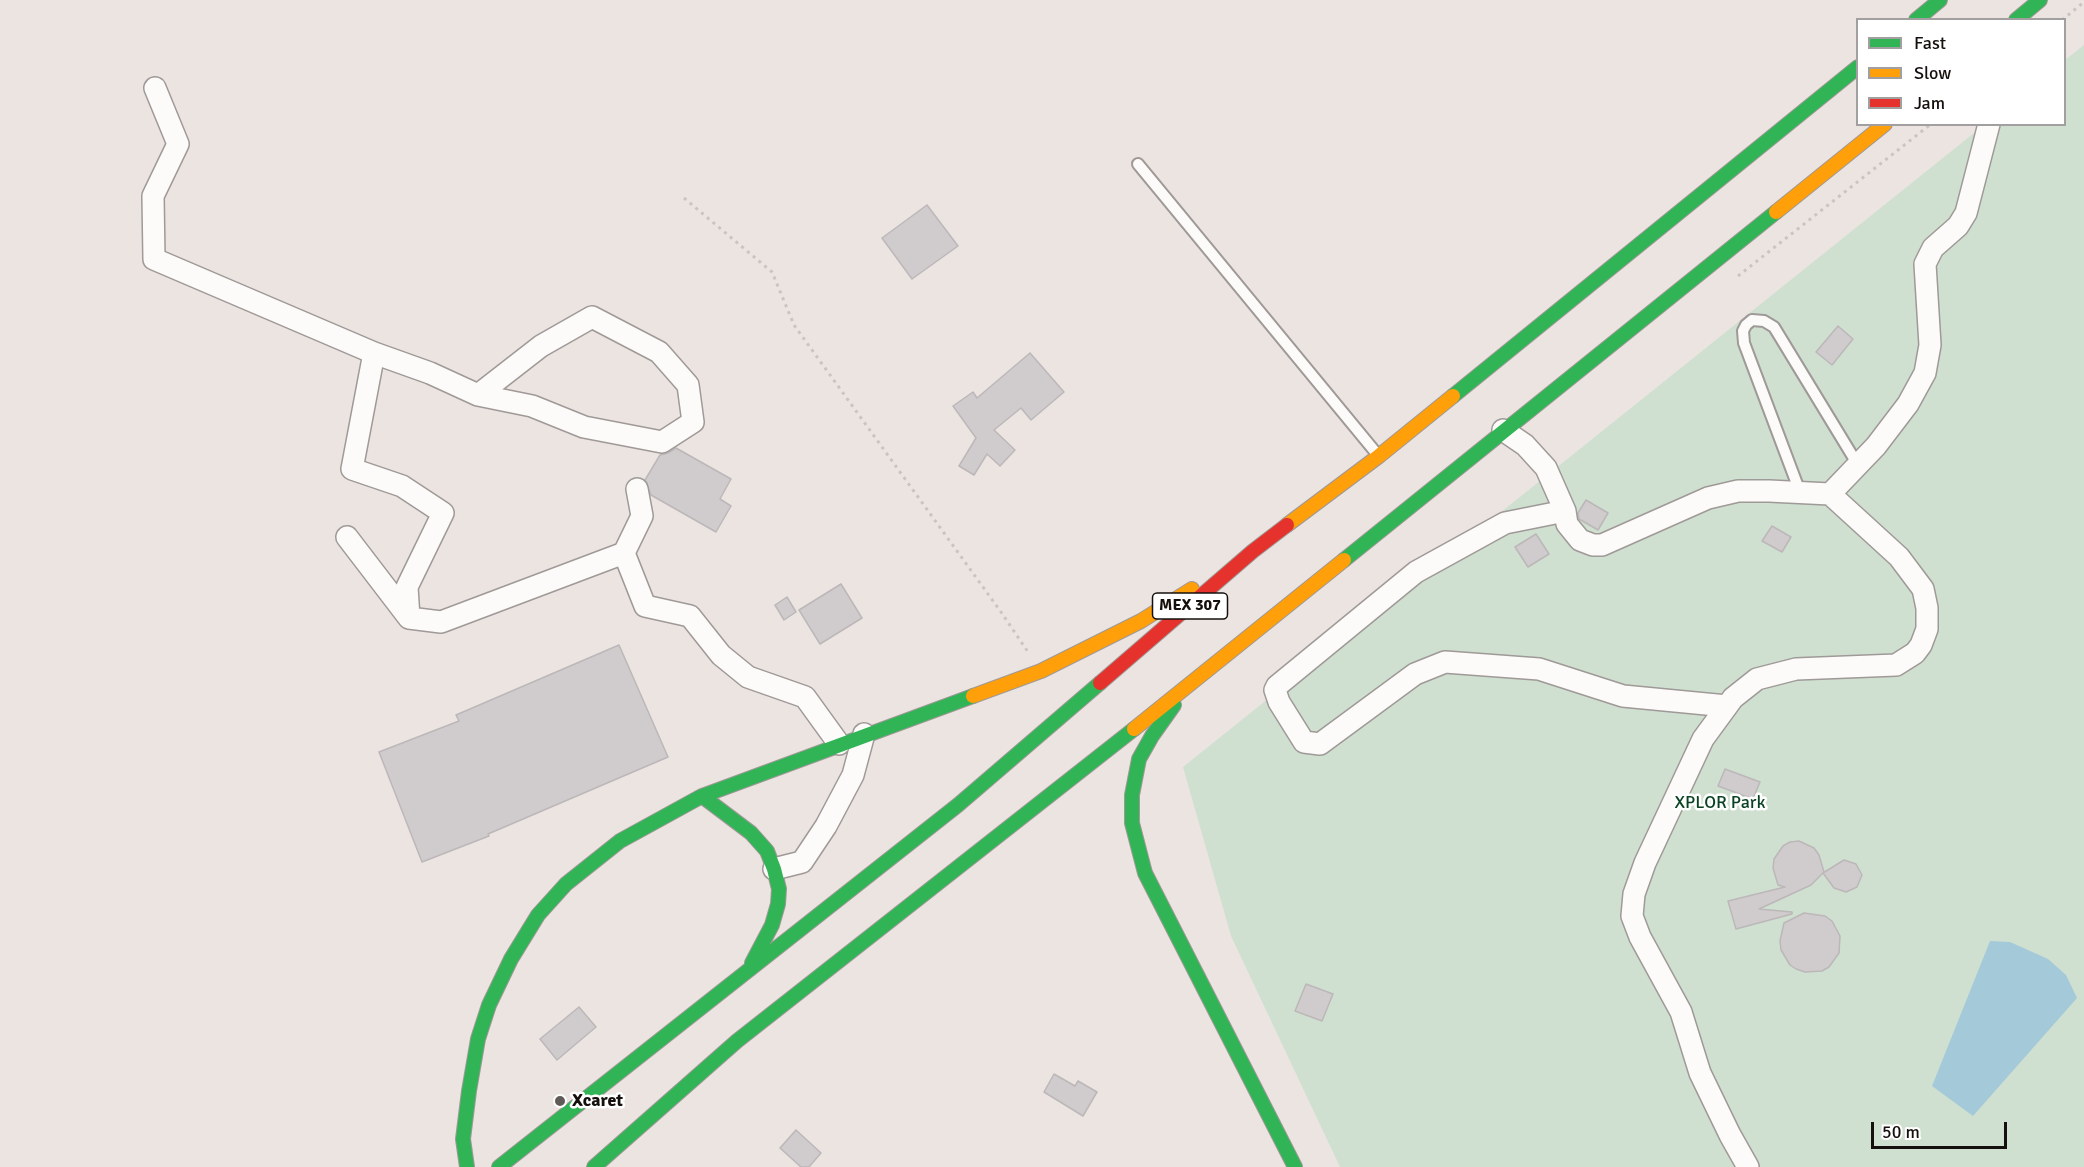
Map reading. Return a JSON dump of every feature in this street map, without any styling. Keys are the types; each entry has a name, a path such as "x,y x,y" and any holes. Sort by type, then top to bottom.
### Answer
{"main road":[{"path":"1918,18 1940,0"},
{"path":"2019,18 2040,0"},
{"name":"MEX 307","path":"499,1167 958,805 1252,551 1379,456 1856,68"},
{"path":"594,1167 737,1041 1188,687 1503,430 1883,126"},
{"path":"467,1167 463,1139 478,1040 489,1005 510,959 538,915 566,884 620,841 702,796 864,734 1041,671 1141,621 1252,551"},
{"path":"1188,687 1152,736 1139,759 1132,795 1132,824 1145,873 1295,1167"},
{"path":"702,796 751,833 767,850 774,869 778,889 775,915 747,973"}],"street":[{"path":"155,88 178,144 153,196 154,259 478,395 532,406 584,427 662,442 693,422 688,385 659,352 592,317 541,346 478,395"},
{"path":"1830,494 1875,446 1908,404 1924,373 1930,345 1925,264 1933,248 1958,226 1966,213 1988,126"},
{"path":"374,353 352,469 402,486 442,513 407,587 409,618"},
{"path":"1503,430 1525,445 1546,468 1565,511 1567,524 1580,540 1602,544 1707,498 1738,491 1830,494 1899,557 1923,589 1927,608 1927,629 1921,645 1915,652 1896,665 1796,669 1757,679 1733,698 1703,739 1645,863 1634,894 1632,916 1640,937 1681,1012 1700,1073 1748,1167"},
{"path":"347,537 409,618 441,622 624,553 642,516 637,489"},
{"path":"1565,511 1505,523 1416,572 1277,686 1275,690 1279,702 1304,742 1320,744 1415,674 1445,662 1539,669 1623,696 1727,706"},
{"path":"624,553 645,606 690,616 721,655 748,677 805,697 839,744"},
{"path":"774,869 802,862 826,826 853,775 864,734"}],"lane":[{"path":"1138,164 1379,456"},
{"path":"1800,492 1744,343 1743,331 1752,320 1764,321 1773,327 1858,465"}],"path":[{"path":"2064,18 2084,2"},
{"path":"1737,278 1928,126"},
{"path":"684,198 772,272 794,325 1002,612 1041,671"}],"green space":[{"name":"XPLOR Park","path":"2084,45 2084,1167 1340,1167 1231,936 1183,767 1983,126 2066,126 2066,59"}],"water":[{"path":"1990,941 2010,942 2048,959 2066,975 2077,998 1973,1116 1932,1086"}],"building":[{"path":"927,205 958,246 912,279 882,238"},
{"path":"1838,326 1853,339 1832,365 1816,352"},
{"path":"1030,353 1064,392 1031,420 1021,408 994,430 1015,450 1000,466 987,454 974,475 959,466 976,438 953,406 973,392 977,398"},
{"path":"676,448 731,479 720,499 731,506 716,532 651,495 645,480 660,455"},
{"path":"1586,500 1608,513 1598,530 1579,519 1578,513"},
{"path":"1772,526 1791,537 1782,552 1762,541"},
{"path":"1536,534 1549,554 1528,567 1515,547"},
{"path":"841,584 862,618 820,644 799,610"},
{"path":"787,597 796,612 784,620 775,605"},
{"path":"619,645 668,757 488,834 489,836 422,862 379,752 459,721 456,715"},
{"path":"1725,769 1760,782 1753,799 1718,786"},
{"path":"1799,841 1814,848 1819,855 1824,872 1811,885 1759,909 1792,912 1792,914 1736,929 1728,901 1785,887 1778,885 1773,868 1774,859 1783,846"},
{"path":"1844,860 1856,864 1862,875 1857,887 1846,892 1834,888 1823,873"},
{"path":"1804,913 1825,916 1832,921 1840,936 1839,953 1829,967 1822,971 1805,972 1796,969 1790,965 1781,950 1780,941 1784,923"},
{"path":"1306,984 1333,994 1322,1021 1295,1011"},
{"path":"579,1007 596,1027 557,1060 540,1039"},
{"path":"1054,1074 1075,1086 1078,1081 1097,1092 1083,1116 1044,1092"},
{"path":"796,1130 821,1153 809,1167 801,1167 780,1148"}],"traffic: fast":[{"path":"1918,18 1940,0"},
{"path":"2018,18 2040,0"},
{"path":"1453,396 1856,69"},
{"path":"1344,560 1776,212"},
{"path":"499,1167 958,805 1100,683"},
{"path":"467,1167 463,1139 469,1091 478,1039 489,1005 511,959 538,915 566,884 620,841 702,796 973,696"},
{"path":"1174,705 1139,759 1132,795 1132,823 1145,873 1295,1167"},
{"path":"594,1167 737,1041 1134,729"},
{"path":"702,796 751,833 767,851 774,869 779,889 778,904 772,925 752,963"}],"traffic: slow":[{"path":"1776,212 1883,126"},
{"path":"1287,525 1379,456 1453,396"},
{"path":"1134,729 1344,560"},
{"path":"973,696 1041,671 1141,621 1192,589"}],"traffic: jam":[{"path":"1100,683 1253,551 1287,525"}],"place":[{"name":"Xcaret","path":"560,1101"}]}
